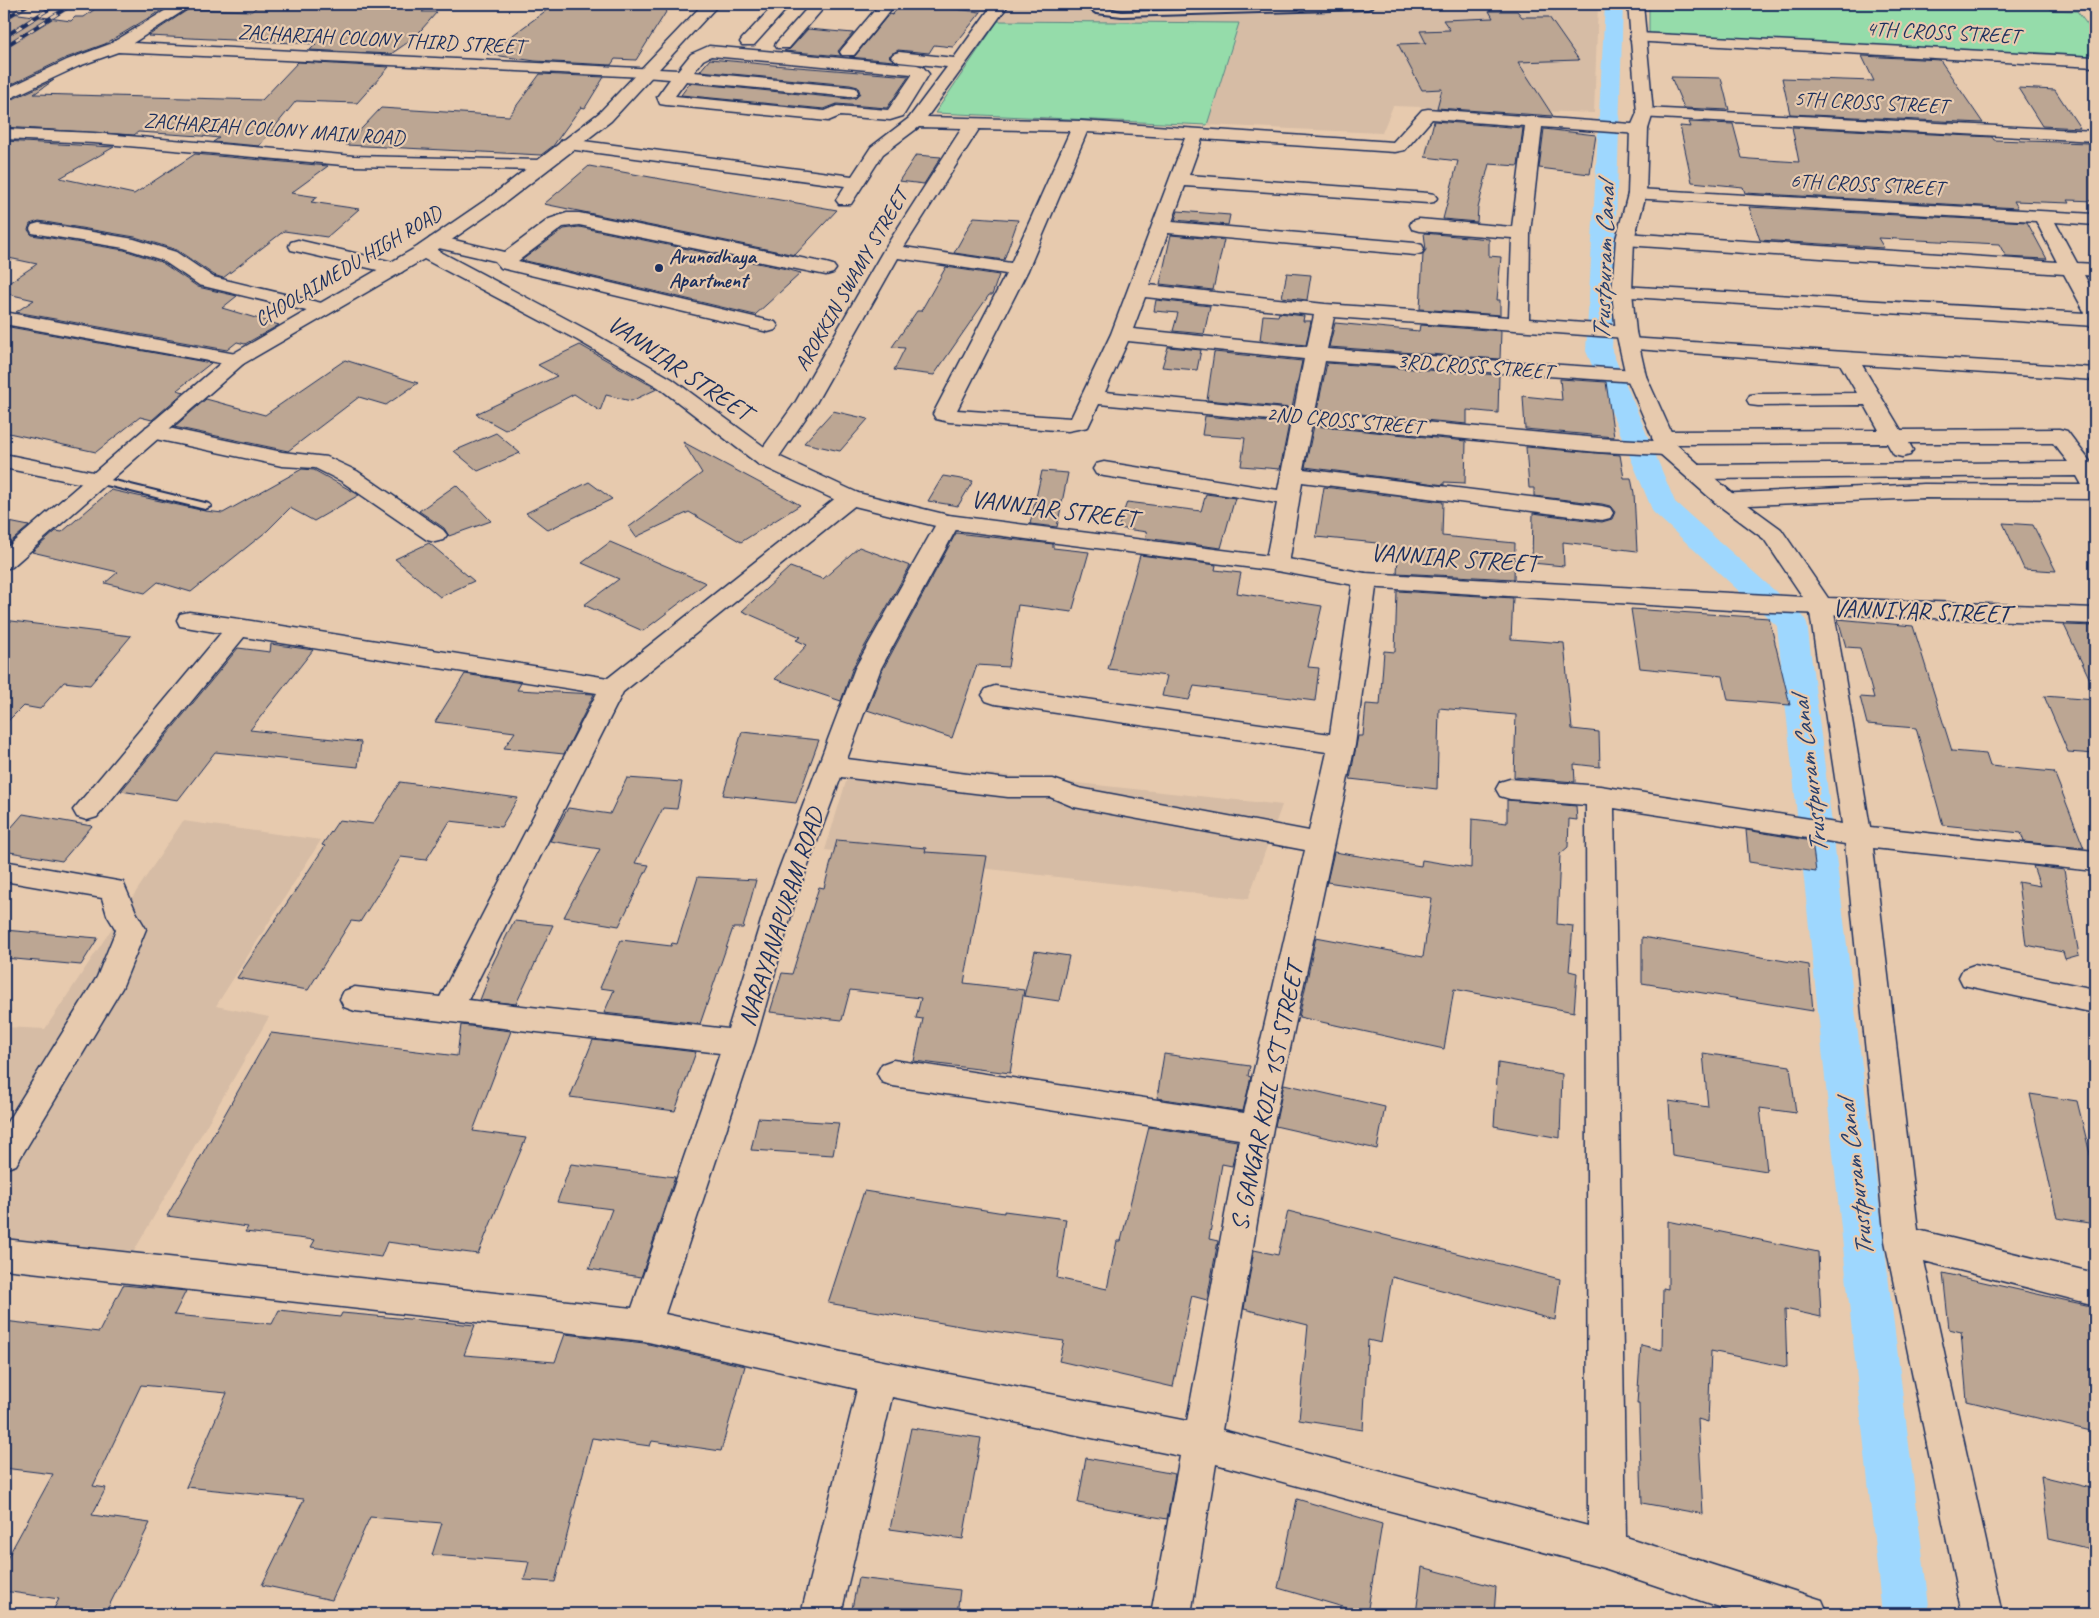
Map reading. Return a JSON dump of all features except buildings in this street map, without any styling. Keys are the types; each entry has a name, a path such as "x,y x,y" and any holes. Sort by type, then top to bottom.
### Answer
{"street":[{"path":"4,96 73,63 116,47 186,4"},
{"name":"CHOOLAIMEDU HIGH ROAD","path":"4,562 236,360 431,246 496,201 605,117 644,72 684,35 711,4"},
{"path":"748,42 783,4"},
{"path":"783,45 819,4"},
{"path":"845,200 877,151 915,122 1002,4"},
{"path":"1636,4 1642,121 1637,194 1625,239 1622,292 1628,338 1636,376 1665,443 1725,499 1773,534 1820,606 1858,836 1902,1241 1982,1614"},
{"path":"848,52 885,7"},
{"path":"684,35 957,63"},
{"name":"4TH CROSS STREET","path":"1638,38 2095,62"},
{"name":"ZACHARIAH COLONY THIRD STREET","path":"116,47 644,72 850,92"},
{"path":"837,110 890,115 897,112 920,72 868,66 709,51 696,57 665,97 666,100 828,116 837,110 868,66"},
{"path":"907,95 932,98"},
{"name":"5TH CROSS STREET","path":"1196,133 1395,148 1400,146 1428,114 1564,122 1642,121 2095,136"},
{"path":"1519,322 1521,233 1534,121"},
{"path":"915,122 1081,126 1196,133 1121,334 1080,422 1075,424 944,414 1018,270 1081,126"},
{"name":"AROKKIN SWAMY STREET","path":"766,459 786,435 807,403 860,304 974,123"},
{"name":"ZACHARIAH COLONY MAIN ROAD","path":"4,134 94,138 354,161 541,165"},
{"path":"568,144 856,182"},
{"path":"1180,180 1428,198"},
{"name":"6TH CROSS STREET","path":"1637,194 2095,218"},
{"path":"2042,216 2095,313"},
{"path":"431,246 507,258 556,223 573,219 826,269"},
{"path":"1419,225 1521,233"},
{"path":"1161,227 1415,249"},
{"path":"39,229 127,243 169,256 206,281 323,310"},
{"path":"1625,239 2095,270"},
{"path":"298,246 395,268"},
{"name":"VANNIAR STREET","path":"431,246 665,383 766,459 850,498 948,522 1277,564 1365,580 1746,603"},
{"path":"892,251 1018,270"},
{"path":"507,258 505,261 508,264 768,326"},
{"path":"1136,290 1325,310 1562,326 1628,338 1847,358 2095,374"},
{"path":"1622,292 2095,320"},
{"path":"1277,564 1289,498 1291,474 1304,416 1314,354 1325,310"},
{"path":"4,318 236,360"},
{"name":"3RD CROSS STREET","path":"1121,334 1314,354 1636,376"},
{"path":"1847,358 1914,470 1924,491"},
{"name":"2ND CROSS STREET","path":"1092,397 1598,445 1894,437 2059,436 2090,479"},
{"path":"1758,400 1872,399"},
{"path":"154,432 282,459 320,462 349,476 435,535"},
{"path":"4,461 98,480"},
{"path":"1104,470 1289,498"},
{"path":"1695,472 1914,470 2090,479"},
{"path":"1291,474 1602,513"},
{"path":"1725,499 1924,491 2095,492"},
{"path":"448,1010 613,688 850,498"},
{"name":"NARAYANAPURAM ROAD","path":"644,1325 739,1044 782,898 868,668 948,522"},
{"name":"S. GANGAR KOIL 1ST STREET","path":"1171,1614 1257,1128 1342,745 1365,580"},
{"name":"VANNIYAR STREET","path":"1746,603 2095,616"},
{"path":"189,620 613,688"},
{"path":"87,810 239,627"},
{"path":"995,695 1342,745"},
{"path":"831,766 1008,788 1052,788 1074,797 1320,844"},
{"path":"1510,789 1600,796 1858,836 2095,861"},
{"path":"1600,796 1606,1550"},
{"path":"4,871 113,890 122,915 131,929 111,980 4,1155"},
{"path":"1974,977 2095,1001"},
{"path":"355,999 739,1044"},
{"path":"893,1073 1257,1128"},
{"path":"1902,1241 2095,1289"},
{"path":"4,1254 644,1325 878,1377 1201,1442 1606,1550 1791,1610"},
{"path":"821,1614 878,1377"}],"lane":[{"path":"1087,4 1099,11 1122,14 1368,7 1367,4"},
{"path":"98,480 205,506"}],"shaded area":[{"path":"1010,4 1598,4 1594,113 1393,106 1382,133 935,113"},
{"path":"853,759 1282,805 1248,899 825,850"},
{"path":"183,821 321,840 216,1006 269,1017 134,1251 4,1242 4,1027 45,1029"}],"green space":[{"path":"1649,4 2047,4 2051,10 2077,11 2095,35 2095,59 1649,36"},
{"path":"998,21 1239,23 1207,125 935,113"}],"waterway":[{"name":"Trustpuram Canal","path":"1614,4 1599,351 1663,506 1792,623 1906,1614"}],"railway":[{"path":"4,19 29,4"},
{"path":"4,37 57,4"},
{"path":"4,47 73,4"}],"place":[{"name":"Arunodhaya Apartment","path":"659,268"}]}
